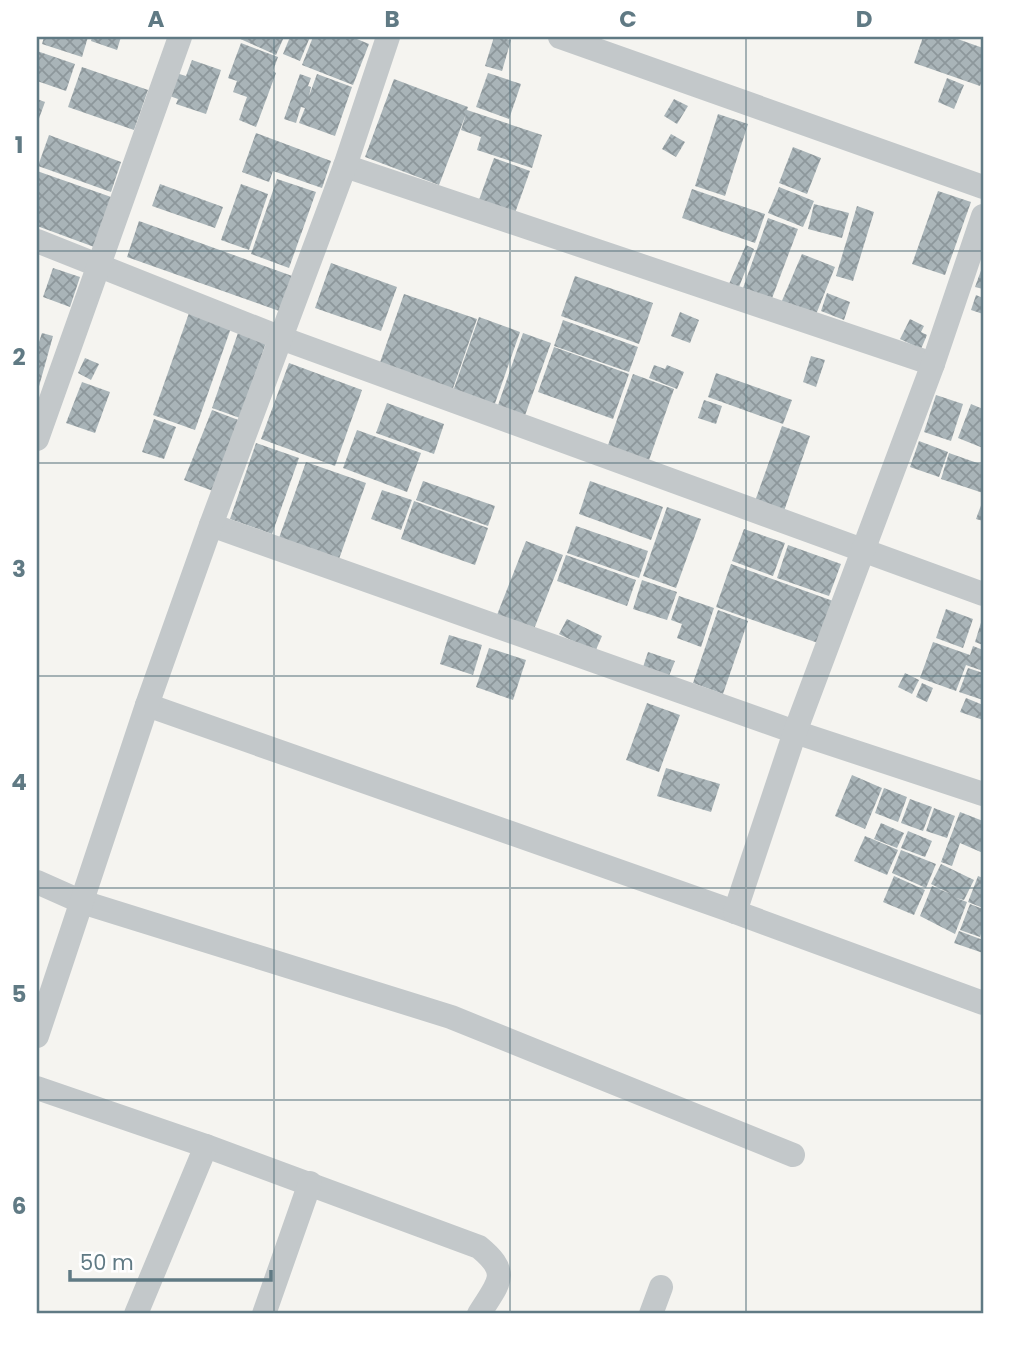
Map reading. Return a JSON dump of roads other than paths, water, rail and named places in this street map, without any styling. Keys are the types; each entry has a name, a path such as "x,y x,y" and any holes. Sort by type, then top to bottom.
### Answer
{"street":[{"path":"37,439 180,37"},
{"path":"37,1036 147,705 345,166 388,37"},
{"path":"560,37 983,187"},
{"path":"345,166 933,364"},
{"path":"735,912 795,732 933,364 983,216"},
{"path":"37,241 281,338 983,594"},
{"path":"211,525 795,732 983,794"},
{"path":"147,705 735,912 983,1003"},
{"path":"37,882 82,902 452,1017 793,1155"},
{"path":"37,1088 310,1183 479,1247 494,1259 499,1269 499,1282 479,1314"},
{"path":"136,1314 206,1146"},
{"path":"264,1314 310,1183"},
{"path":"651,1314 661,1287"}]}
